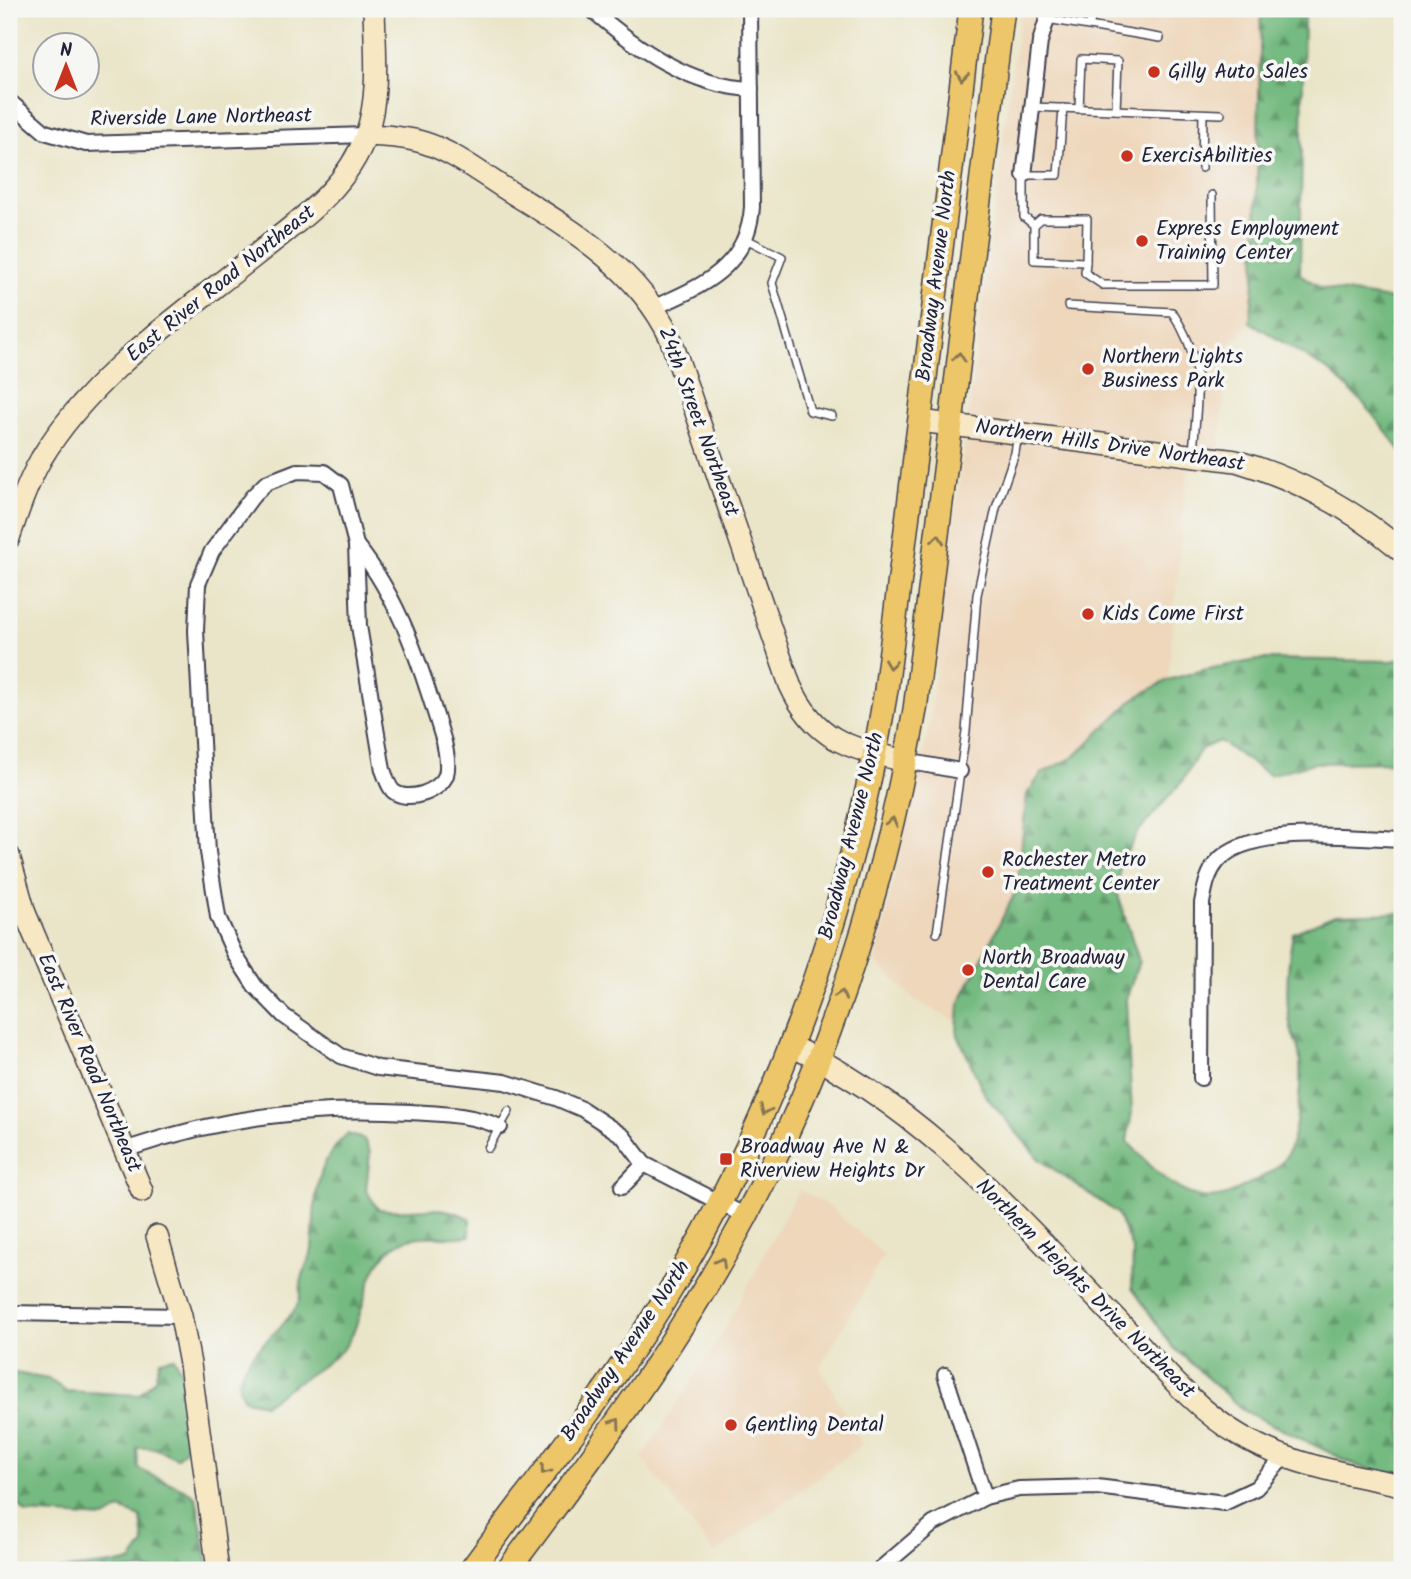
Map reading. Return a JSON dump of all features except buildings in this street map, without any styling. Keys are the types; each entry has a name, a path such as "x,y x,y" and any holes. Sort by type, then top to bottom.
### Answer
{"main road":[{"name":"Broadway Avenue North","path":"471,1570 624,1362 669,1293 754,1133 790,1046 831,928 876,754 899,597 971,9"},
{"name":"Broadway Avenue North","path":"508,1570 647,1378 704,1291 746,1216 819,1059 877,884 906,761 924,655 1003,9"}],"street":[{"name":"East River Road Northeast","path":"9,538 33,476 69,420 111,376 154,337 325,198 349,170 366,135 374,84 374,9"},
{"path":"591,9 683,74 717,86 751,89"},
{"path":"655,307 712,279 733,260 746,239 752,207 750,9"},
{"path":"1024,174 1040,42 1049,14"},
{"name":"Riverside Lane Northeast","path":"9,101 46,132 86,144 366,135"},
{"name":"24th Street Northeast","path":"366,135 425,143 461,161 597,248 634,281 655,307 670,337 796,698 810,721 833,739 906,761"},
{"name":"Northern Hills Drive Northeast","path":"920,421 1236,461 1298,483 1372,525 1402,551"},
{"path":"356,545 380,577 394,603 444,741 447,755 446,775 442,782 423,794 401,795 393,791 383,770 359,626 356,545 341,485 324,472 297,471 266,483 252,496 212,551 198,584 196,631 208,852 214,897 226,936 246,972 268,1001 299,1029 341,1055 378,1068 505,1082 556,1098 582,1109 622,1136 644,1164 746,1216"},
{"path":"906,761 960,771"},
{"path":"1201,1078 1202,903 1207,878 1218,861 1253,841 1279,837 1402,839"},
{"name":"East River Road Northeast","path":"9,856 25,913 127,1149 142,1191"},
{"name":"Northern Heights Drive Northeast","path":"790,1046 819,1059 884,1099 943,1148 1023,1224 1201,1407 1240,1436 1284,1457 1402,1485"},
{"path":"127,1149 216,1123 299,1111 392,1111 467,1116 500,1128"},
{"path":"622,1187 644,1164"},
{"path":"157,1236 181,1316 197,1402 218,1570"},
{"path":"9,1313 181,1316"},
{"path":"945,1375 985,1497"},
{"path":"879,1570 933,1524 985,1497 1031,1488 1097,1487 1224,1503 1256,1488 1284,1457"}],"lane":[{"path":"1088,26 1094,9"},
{"path":"1049,14 1088,26 1160,38"},
{"path":"1079,108 1082,59 1118,61 1116,110"},
{"path":"1032,107 1221,114"},
{"path":"1034,225 1024,217 1024,174 1058,175 1063,108"},
{"path":"1202,169 1203,114"},
{"path":"1086,262 1034,260 1034,225 1041,219 1087,219 1086,273 1103,285 1213,285 1212,195"},
{"path":"746,239 782,257 772,283 810,411 832,416"},
{"path":"1068,306 1172,312 1189,338 1198,368 1193,454"},
{"path":"937,933 972,675 977,595 996,508 1016,453 1018,433"},
{"path":"488,1148 509,1111"}],"shaded area":[{"path":"1020,9 1261,9 1255,273 1250,322 1228,348 1219,450 1213,471 1187,468 1168,680 1133,699 1074,757 1042,773 1027,794 1017,889 959,1004 958,1023 914,999 875,962 928,732"},
{"path":"799,1189 829,1206 884,1255 820,1367 862,1445 715,1554 642,1458 721,1336"}],"green space":[{"path":"1261,9 1304,9 1300,274 1321,288 1402,301 1402,452 1365,405 1332,373 1250,322 1255,273"},
{"path":"1402,658 1402,762 1314,763 1269,775 1219,741 1201,749 1181,783 1137,833 1120,865 1118,895 1139,961 1126,1000 1132,1112 1127,1141 1162,1177 1190,1194 1205,1198 1221,1197 1263,1176 1281,1163 1290,1148 1299,1104 1300,1072 1300,1059 1289,1017 1287,993 1293,933 1335,915 1402,913 1402,1471 1385,1473 1357,1466 1244,1411 1172,1346 1132,1288 1133,1251 1117,1213 1039,1159 985,1095 957,1033 959,1004 1017,889 1027,794 1042,773 1074,757 1133,699 1168,680 1207,669 1264,659 1392,661"},
{"path":"347,1134 364,1139 370,1153 366,1190 378,1209 436,1209 458,1213 470,1219 470,1236 417,1237 401,1242 388,1251 372,1276 358,1321 344,1348 330,1361 265,1404 245,1400 239,1387 247,1362 282,1325 299,1301 302,1279 312,1249 315,1200 320,1176 330,1154"},
{"path":"174,1357 182,1373 186,1448 177,1458 155,1448 137,1448 138,1468 196,1497 209,1570 56,1570 131,1562 144,1544 141,1517 120,1509 105,1518 26,1513 9,1493 9,1372 48,1379 67,1391 139,1395 155,1379 160,1360"}],"place":[{"name":"Gilly Auto Sales","path":"1154,72"},
{"name":"ExercisAbilities","path":"1127,156"},
{"name":"Express Employment Training Center","path":"1142,241"},
{"name":"Northern Lights Business Park","path":"1088,369"},
{"name":"Kids Come First","path":"1088,614"},
{"name":"Rochester Metro Treatment Center","path":"988,872"},
{"name":"North Broadway Dental Care","path":"968,970"},
{"name":"Broadway Ave N & Riverview Heights Dr","path":"726,1159"},
{"name":"Gentling Dental","path":"731,1425"}]}
